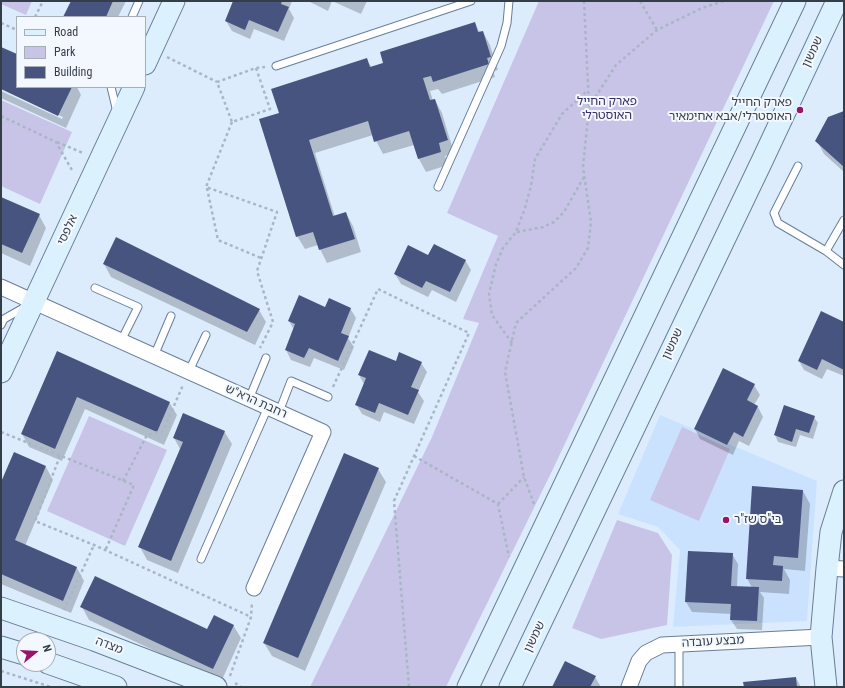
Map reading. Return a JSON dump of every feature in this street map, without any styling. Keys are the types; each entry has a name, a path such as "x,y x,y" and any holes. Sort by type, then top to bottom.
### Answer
{"main road":[{"path":"148,57 174,1"},
{"name":"שמשון","path":"510,687 836,14 837,1"},
{"path":"468,687 544,530 792,4"},
{"name":"אלפסי","path":"1,372 134,88"},
{"path":"826,687 821,637 835,569 831,532 844,491"},
{"name":"מצדה","path":"1,608 222,683"},
{"path":"1,647 16,652"},
{"path":"56,666 116,687"}],"street":[{"name":"רחבת הרא\"ש","path":"1,287 323,432 254,588"},
{"name":"מבצע עובדה","path":"629,687 639,661 646,653 662,645 821,637"}],"lane":[{"path":"132,16 139,1"},
{"path":"276,66 471,1"},
{"path":"438,187 501,46 507,23 509,1"},
{"path":"111,88 119,120"},
{"path":"798,166 774,213 778,223 826,251 844,265"},
{"path":"826,251 844,220"},
{"path":"95,288 138,307 121,341"},
{"path":"1,325 4,319 34,302"},
{"path":"154,356 171,316"},
{"path":"189,372 206,335"},
{"path":"249,399 266,358"},
{"path":"201,559 274,410 291,381 328,397"},
{"path":"679,644 679,687"}],"path":[{"path":"36,16 43,1"},
{"path":"544,530 524,476 505,372 516,323 576,268 588,248 591,222 583,167 589,107 584,1"},
{"path":"640,1 656,30"},
{"path":"589,107 616,65 656,30 702,8 724,1"},
{"path":"1,23 16,30"},
{"path":"148,57 217,82 256,68 270,109 232,122"},
{"path":"217,82 232,122 206,187 218,240 261,258"},
{"path":"512,343 492,315 489,294 498,259 503,248 516,232 531,186 535,159 562,114 588,90"},
{"path":"1,116 56,142 100,160"},
{"path":"56,142 84,194"},
{"path":"516,232 543,227 554,222 564,212 584,177"},
{"path":"206,187 277,212 257,271 274,322 259,351"},
{"path":"328,397 378,289 469,333 394,501 409,687"},
{"path":"123,481 147,435 163,431 189,372"},
{"path":"1,432 134,485 106,550"},
{"path":"60,456 35,520 106,550 250,617"},
{"path":"414,456 498,504 510,558"},
{"path":"498,504 524,476"},
{"path":"56,627 94,545"},
{"path":"222,683 250,617 254,588"},
{"path":"1,671 51,687"}],"shaded area":[{"name":"בי\"ס שז\"ר","path":"660,415 817,481 807,621 673,627 680,550 658,527 618,514"}],"green space":[{"path":"1,1 32,1 26,15 1,4"},
{"name":"פארק החייל האוסטרלי","path":"539,1 774,1 552,471 446,687 310,687 432,437 479,323 463,319 498,236 447,213"},
{"path":"1,100 72,132 40,204 1,186"},
{"path":"89,416 167,450 125,546 47,511"},
{"path":"682,427 730,449 699,521 650,500"},
{"path":"617,520 658,533 672,555 667,625 601,639 572,628"}],"building":[{"path":"71,1 113,1 106,16 64,16"},
{"path":"233,1 282,1 281,4 289,7 278,32 249,20 245,30 225,21"},
{"path":"475,22 478,32 483,31 491,57 487,58 489,64 433,82 431,76 423,78 430,100 435,99 448,140 439,143 441,152 418,159 409,131 374,142 368,121 309,140 333,216 346,212 355,239 319,250 313,232 296,237 259,119 279,113 271,89 367,58 370,67 383,63 380,52"},
{"path":"1,47 16,54 16,88 72,88 58,116 1,89"},
{"path":"844,111 844,167 815,141 828,117"},
{"path":"1,197 40,214 22,253 1,244"},
{"path":"116,237 260,309 247,332 103,264"},
{"path":"434,244 466,260 450,292 426,281 422,288 394,274 408,245 428,255"},
{"path":"299,295 325,307 329,298 351,308 341,333 349,336 338,361 309,348 304,358 285,350 295,324 288,321"},
{"path":"821,311 844,322 844,370 822,359 817,370 798,361"},
{"path":"369,350 396,361 399,352 422,362 411,387 419,390 408,415 379,403 375,413 355,405 366,378 358,375"},
{"path":"57,351 170,402 157,432 77,397 55,449 21,434"},
{"path":"723,368 755,384 747,400 758,406 743,437 734,432 727,445 694,429"},
{"path":"784,405 815,416 809,433 796,429 792,442 774,435"},
{"path":"183,413 225,431 171,561 138,547 183,442 173,438"},
{"path":"14,452 46,466 15,540 77,567 63,601 1,574 1,482"},
{"path":"344,453 379,468 298,658 263,643"},
{"path":"752,486 803,490 798,558 774,556 773,565 783,566 782,581 746,579"},
{"path":"688,551 733,553 731,586 759,587 757,621 730,620 731,604 685,602"},
{"path":"95,576 207,629 214,615 234,625 213,669 80,607"},
{"path":"565,661 596,676 590,687 552,687"},
{"path":"796,677 797,687 744,687 743,682"}],"place":[{"name":"פארק החייל האוסטרלי/אבא אחימאיר","path":"800,110"},
{"name":"בי\"ס שז\"ר","path":"726,520"}]}
